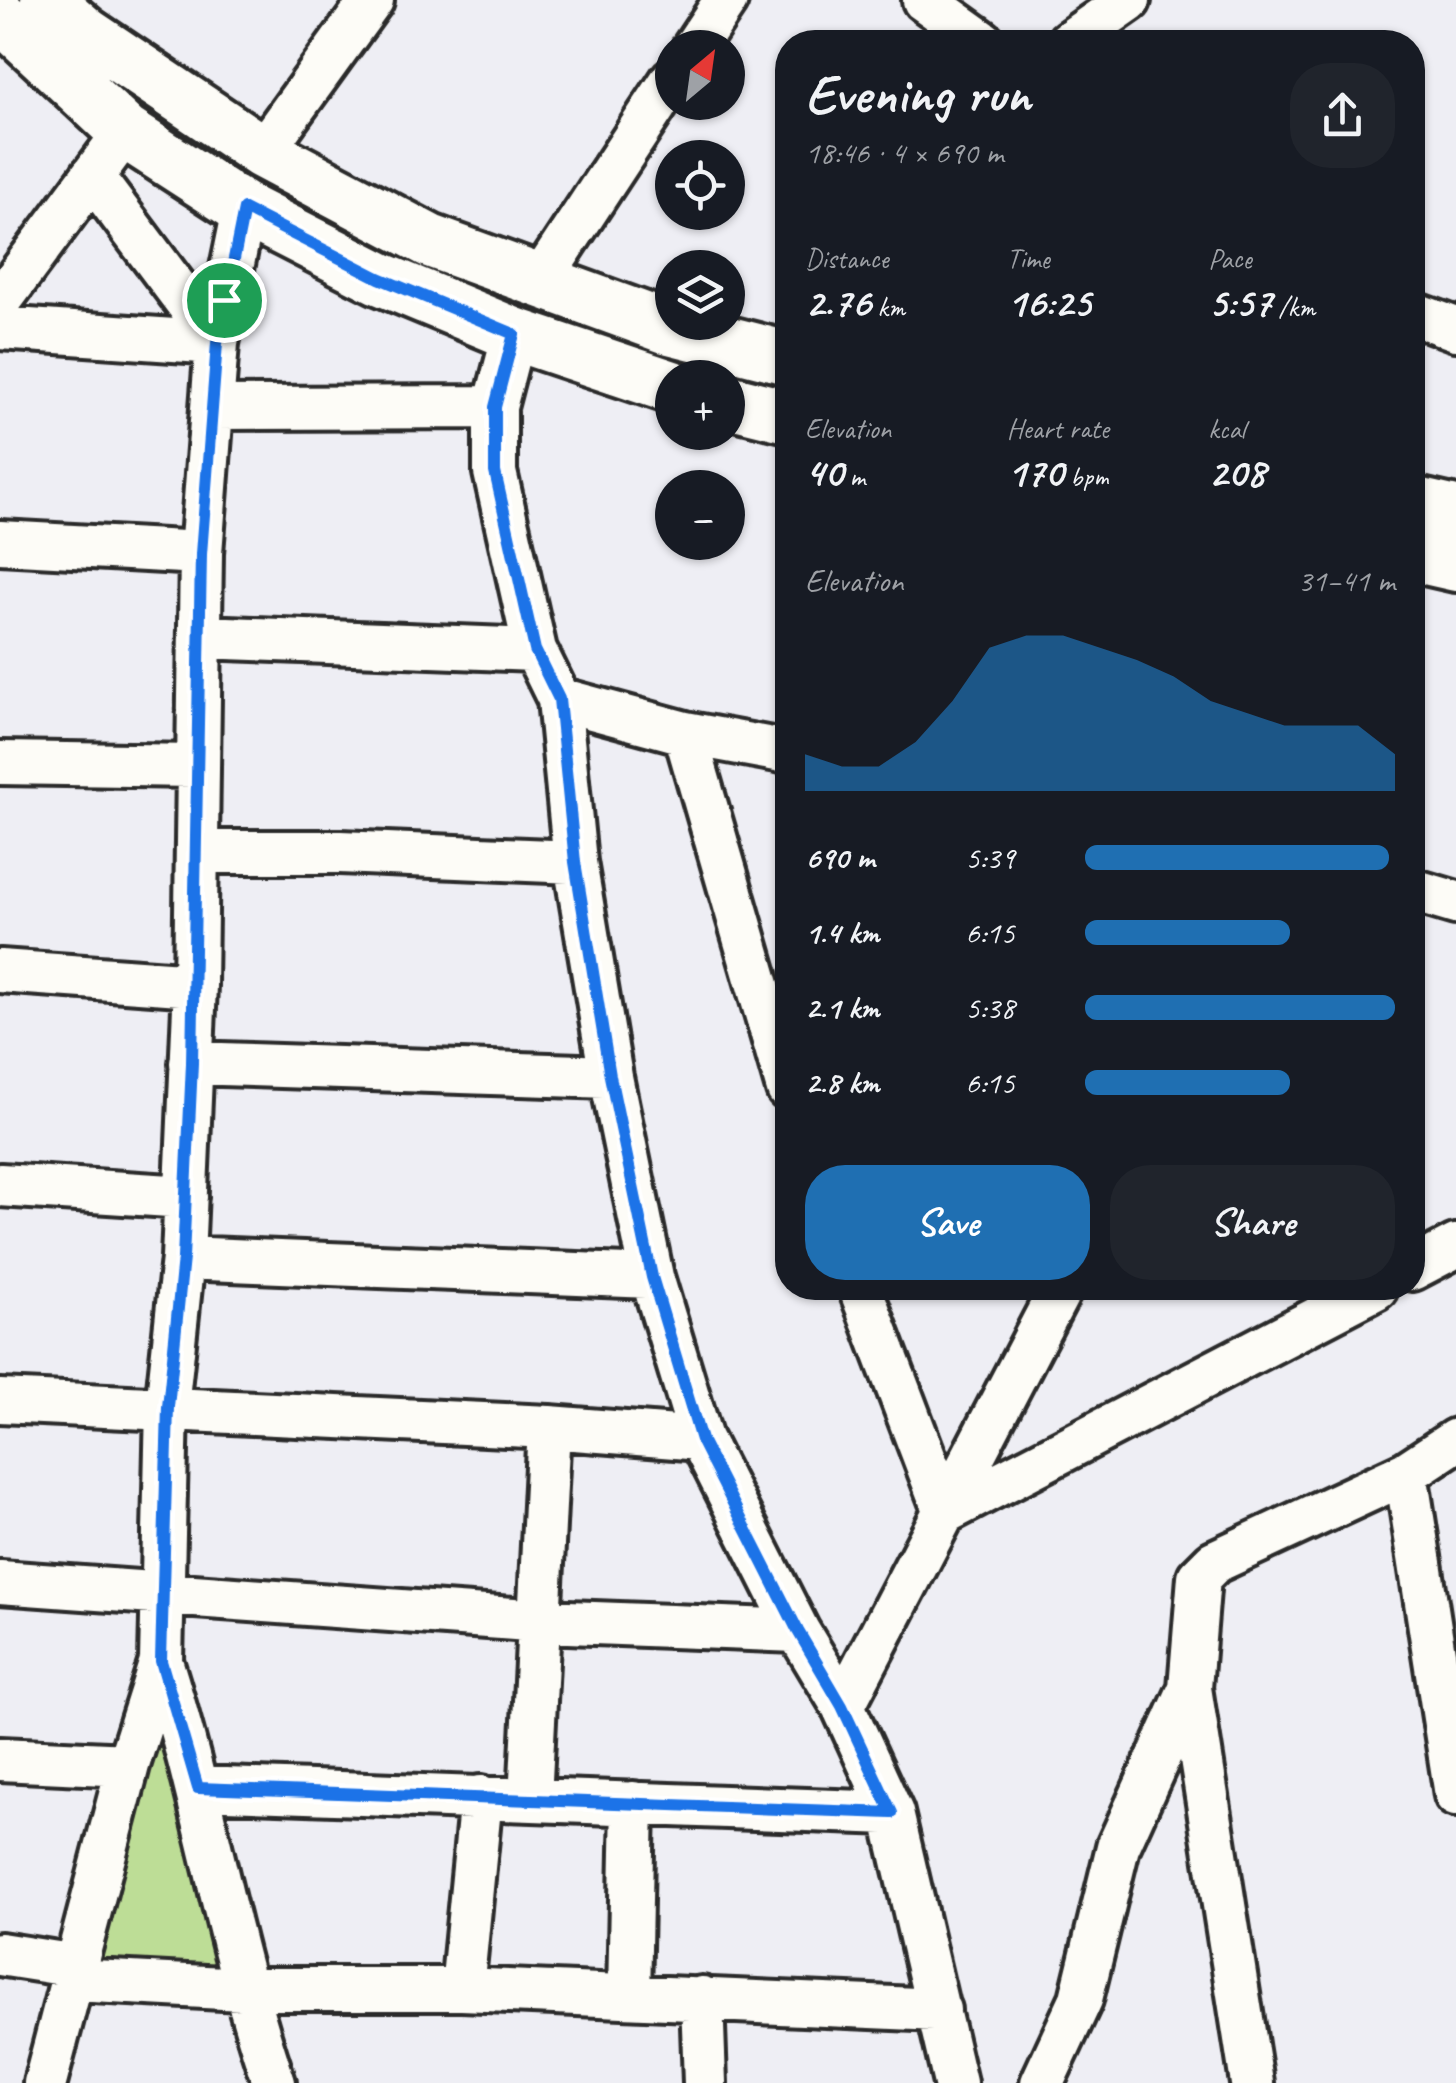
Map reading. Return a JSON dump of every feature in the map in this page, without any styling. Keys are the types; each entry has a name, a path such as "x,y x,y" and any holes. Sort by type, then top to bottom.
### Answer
{"main road":[{"path":"48,0 85,32 262,152 430,241 666,327 775,355"},
{"path":"0,15 125,132 244,209 379,278 514,334 655,381"},
{"path":"745,405 775,413"},
{"path":"1425,506 1456,513"}],"street":[{"path":"262,152 372,0"},
{"path":"706,30 726,0"},
{"path":"924,0 966,30"},
{"path":"1086,30 1129,0"},
{"path":"540,281 655,106"},
{"path":"0,301 125,132"},
{"path":"92,176 217,343"},
{"path":"46,2083 128,1766 161,1661 168,1407 183,1258 192,1063 201,554 217,343 244,209"},
{"path":"1425,318 1456,329"},
{"path":"0,328 217,343"},
{"path":"514,334 495,407 495,472 535,650 559,699 575,862 610,1076 652,1277 701,1440 798,1631 842,1706 892,1813 955,2083"},
{"path":"214,408 495,407"},
{"path":"0,542 201,554"},
{"path":"202,638 535,650"},
{"path":"559,699 685,734 775,750"},
{"path":"685,734 775,1044"},
{"path":"0,763 196,766"},
{"path":"197,852 340,852 575,862"},
{"path":"1425,894 1456,903"},
{"path":"0,971 194,985"},
{"path":"192,1063 610,1076"},
{"path":"0,1185 186,1198"},
{"path":"183,1258 652,1277"},
{"path":"865,1300 945,1512"},
{"path":"842,1706 1055,1300"},
{"path":"945,1512 1353,1300"},
{"path":"0,1401 549,1427 701,1440"},
{"path":"530,1798 549,1427"},
{"path":"1252,2083 1190,1688 1200,1576 1207,1569 1406,1473 1456,1440"},
{"path":"1406,1473 1448,1689 1456,1794"},
{"path":"0,1582 542,1620 798,1631"},
{"path":"161,1661 198,1788 242,1989 274,2083"},
{"path":"1042,2083 1081,1999 1118,1847 1190,1688"},
{"path":"0,1759 128,1766"},
{"path":"198,1788 892,1813"},
{"path":"462,1989 480,1797"},
{"path":"629,1996 633,1803"},
{"path":"0,1954 75,1973 242,1989 462,1989 939,2010"},
{"path":"702,1998 705,2083"}],"green space":[{"path":"159,1693 219,1972 98,1965"}],"route":[{"path":"244,209 379,278 514,334 495,407 495,472 535,650 559,699 575,862 610,1076 652,1277 701,1440 798,1631 842,1706 892,1813 198,1788 161,1661 168,1407 183,1258 194,985 201,554 217,343 224,300 244,209"}]}
